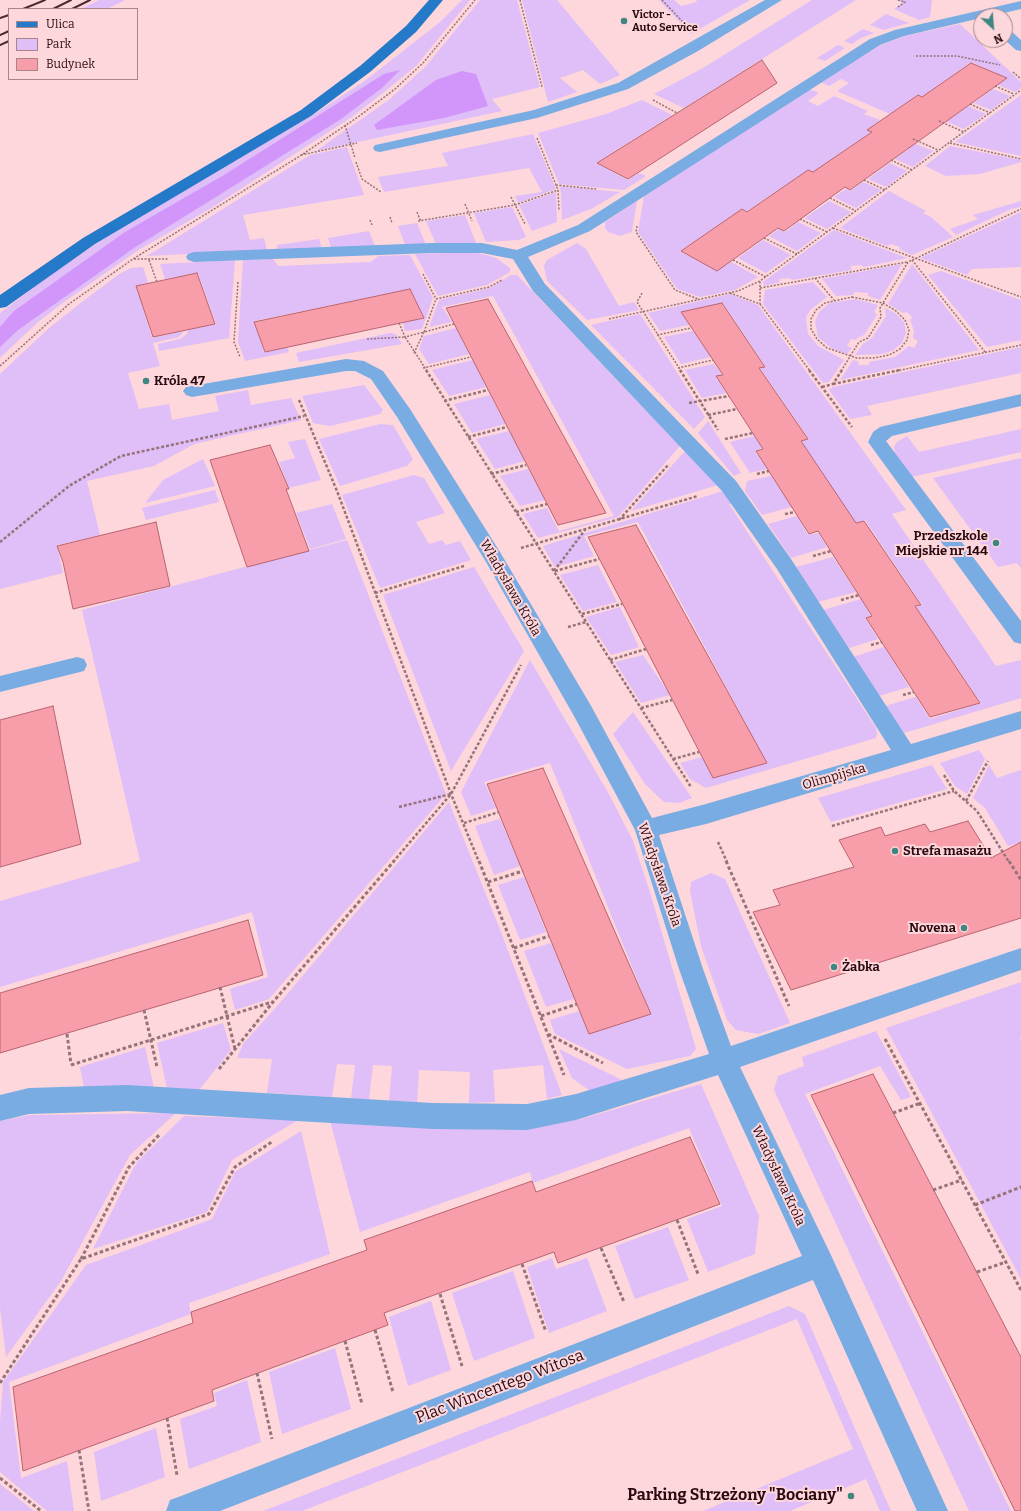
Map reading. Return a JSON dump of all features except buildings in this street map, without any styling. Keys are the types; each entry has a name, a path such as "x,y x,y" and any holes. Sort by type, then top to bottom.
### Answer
{"main road":[{"path":"0,303 94,237 306,113 365,69 411,29 436,0"}],"street":[{"path":"380,148 537,114 624,86 775,0"},
{"path":"971,5 975,8"},
{"path":"1010,8 1021,5"},
{"path":"522,261 584,228 874,42 900,32 973,17"},
{"path":"1013,40 1021,47"},
{"path":"194,257 432,248 482,248 522,261 539,287 729,486 780,558 906,755"},
{"name":"Władysława Króla","path":"192,391 346,365 358,365 377,375 404,413 493,557 537,636 599,740 646,829 691,969 724,1061 820,1263 933,1511"},
{"path":"1021,400 886,432 879,436 877,442 1021,636"},
{"path":"0,684 77,665"},
{"name":"Olimpijska","path":"646,829 706,814 1021,720"},
{"path":"0,1108 29,1101 127,1098 433,1116 519,1117 557,1112 724,1061 1021,959"},
{"name":"Plac Wincentego Witosa","path":"181,1511 820,1263"}],"path":[{"path":"0,366 69,304 133,259 345,126 395,89 423,63 475,0"},
{"path":"520,0 542,89"},
{"path":"662,0 686,25"},
{"path":"896,8 905,2 898,0"},
{"path":"911,56 957,56 1003,66"},
{"path":"995,86 1015,95"},
{"path":"577,326 730,293 760,281 1021,90"},
{"path":"662,104 677,113"},
{"path":"970,104 990,113"},
{"path":"940,121 964,132"},
{"path":"345,126 362,179 380,192"},
{"path":"913,139 939,150"},
{"path":"949,142 1021,158"},
{"path":"891,160 912,170"},
{"path":"864,180 885,190"},
{"path":"556,184 601,189"},
{"path":"638,194 642,198 636,232 675,290 700,299"},
{"path":"830,198 856,211"},
{"path":"760,288 908,262 1021,209"},
{"path":"390,217 393,225"},
{"path":"800,219 827,232"},
{"path":"833,228 913,259 1021,297"},
{"path":"764,238 797,254"},
{"path":"133,259 148,260 194,257"},
{"path":"913,259 985,352"},
{"path":"148,260 157,282"},
{"path":"733,260 766,277"},
{"path":"414,354 436,299 489,286 522,261"},
{"path":"833,384 859,342 868,338 881,317 880,308 908,262"},
{"path":"815,278 834,300"},
{"path":"760,281 760,304"},
{"path":"642,293 637,302 728,446"},
{"path":"730,293 760,304 854,431 879,436"},
{"path":"852,297 883,303 896,311 905,320 909,330 907,340 900,349 889,355 874,358 850,357 827,348 817,339 811,329 811,319 816,310 825,303 834,300 852,297"},
{"path":"399,323 405,337 454,324"},
{"path":"657,335 691,328"},
{"path":"822,387 1021,345"},
{"path":"423,368 471,357"},
{"path":"678,368 713,360"},
{"path":"289,374 304,416 337,491 451,794 488,882 576,1107"},
{"path":"444,401 488,390"},
{"path":"658,412 694,402 729,396"},
{"path":"618,520 688,443 709,415 737,408"},
{"path":"0,542 69,486 121,456 304,416"},
{"path":"468,437 507,428"},
{"path":"724,440 752,433"},
{"path":"491,474 526,465"},
{"path":"375,593 729,486"},
{"path":"516,512 547,504"},
{"path":"554,571 586,529"},
{"path":"537,543 706,814 794,1016 796,1036"},
{"path":"554,571 600,560"},
{"path":"582,614 622,604"},
{"path":"0,1383 81,1259 129,1167 191,1101 235,1050 272,1002 451,794 537,636 586,622"},
{"path":"610,660 646,649"},
{"path":"641,708 672,700"},
{"path":"928,749 954,791 977,811 1021,880"},
{"path":"673,759 699,752"},
{"path":"832,826 954,791"},
{"path":"399,807 451,794"},
{"path":"464,824 499,812"},
{"path":"488,882 522,871"},
{"path":"514,948 549,936"},
{"path":"220,987 235,1050"},
{"path":"64,1066 272,1002"},
{"path":"541,1016 577,1004"},
{"path":"144,1010 164,1100"},
{"path":"869,1011 921,1103 1021,1290"},
{"path":"893,1113 921,1103"},
{"path":"81,1259 209,1214 235,1166 318,1110"},
{"path":"934,1190 962,1180"},
{"path":"975,1205 1021,1187"},
{"path":"677,1220 699,1278"},
{"path":"601,1248 626,1306"},
{"path":"977,1272 1006,1262"},
{"path":"522,1264 548,1336"},
{"path":"440,1294 463,1369"},
{"path":"375,1330 394,1395"},
{"path":"345,1341 363,1407"},
{"path":"257,1373 272,1442"},
{"path":"167,1418 178,1477"},
{"path":"79,1450 89,1511"},
{"path":"0,1478 41,1511"}],"green space":[{"path":"99,0 125,0 109,8 83,8"},
{"path":"462,0 470,0 416,66 352,117 213,207 137,251 64,302 37,323 0,358 0,313 57,270 117,230 316,113 366,80 440,22"},
{"path":"480,0 517,0 540,87 492,99 502,111 316,151 390,99 426,66"},
{"path":"522,0 557,0 620,75 600,84 583,70 560,78 577,92 548,102"},
{"path":"659,0 674,0 681,6 697,2 696,0 750,0 691,34"},
{"path":"812,0 856,0 684,108 654,94 703,68"},
{"path":"896,0 932,0 930,17 919,20 894,9 903,3"},
{"path":"886,14 909,23 883,30 870,25"},
{"path":"960,24 973,36 973,48 985,48 1021,82 1021,88 1015,92 998,85 1007,78 971,62 922,97 917,95 890,114 837,91 849,83 841,79 829,86 820,82 879,46 905,36"},
{"path":"863,29 874,33 861,38 852,44 844,41"},
{"path":"838,45 845,48 825,61 817,58"},
{"path":"809,89 819,93 808,101 818,106 834,96 868,111 864,114 880,120 867,130 871,132 813,172 808,170 747,211 742,209 680,251 717,271 731,262 758,277 735,290 700,297 677,289 638,232 644,196"},
{"path":"993,89 1010,96 991,110 974,103"},
{"path":"1021,95 1021,156 955,142"},
{"path":"642,100 672,115 596,163 628,180 639,173 646,176 624,190 559,184 538,133 606,114"},
{"path":"968,106 986,114 964,129 943,120 954,112 958,114"},
{"path":"533,134 556,189 518,203 515,196 542,192 529,168 384,192 378,177 448,166 442,153"},
{"path":"911,142 933,151 913,167 895,159 909,149 905,147"},
{"path":"950,146 1021,160 1021,162 980,174 946,176 925,166"},
{"path":"347,147 364,195 243,215 250,240 264,238 267,250 147,256 310,155"},
{"path":"890,163 907,171 886,187 868,179"},
{"path":"863,182 881,190 856,208 834,197 846,189 850,191"},
{"path":"559,186 620,192 591,209 562,220 561,192"},
{"path":"889,191 926,211 923,213 931,217 953,237 912,255 899,249 900,247 891,244 887,246 840,228"},
{"path":"556,192 557,222 532,231 519,205"},
{"path":"637,201 632,232 620,236 608,232 605,228 605,222"},
{"path":"829,201 851,212 827,229 805,218"},
{"path":"1021,201 1021,207 1011,209 956,235 950,229 978,219 973,215"},
{"path":"512,207 526,237 518,240 486,242 474,213"},
{"path":"1021,212 1021,267 972,269 967,275 920,258"},
{"path":"465,215 476,243 436,244 426,221"},
{"path":"798,222 821,233 797,251 769,236 779,229 785,232"},
{"path":"417,223 426,245 405,245 398,226"},
{"path":"834,230 907,258 864,267 861,265 850,266 852,270 792,280 790,278 779,279 780,282 764,286 763,282"},
{"path":"369,231 375,246 331,248 328,238"},
{"path":"319,239 322,248 277,250 277,245"},
{"path":"763,240 791,255 766,273 738,258"},
{"path":"577,243 586,249 619,306 634,302 639,310 587,320 547,281 544,266 547,260"},
{"path":"475,252 496,258 510,268 510,272 487,285 438,296 415,254"},
{"path":"410,255 433,298 422,329 405,331 403,322 424,318 410,289 254,321 264,352 287,347 289,352 245,361 238,342 243,260 273,259 278,266 371,262 378,256"},
{"path":"235,260 229,338 159,351 158,344 180,339 187,334 188,330 216,324 198,273 165,279 160,264"},
{"path":"902,264 880,300 868,296 868,293 855,292 853,295 836,296 822,279"},
{"path":"912,264 979,350 840,380 853,360 858,361 859,365 869,365 869,362 895,357 909,346 914,348 918,341 913,338 914,331 910,319 913,318 907,312 903,313 888,304"},
{"path":"143,267 148,283 136,286 152,338 184,331 179,337 153,343 160,366 128,373 139,409 169,404 172,420 219,411 215,396 248,390 251,405 291,398 301,420 194,444 154,466 87,481 100,535 57,545 63,573 0,589 0,374 49,328 87,298 121,273 131,268"},
{"path":"941,271 1021,300 1021,340 987,347 928,275"},
{"path":"511,275 517,275 680,446 618,517 538,538 523,514 547,508 559,531 614,516 493,296 442,307 452,322 429,327 439,300 490,288"},
{"path":"813,282 827,297 810,310 806,317 808,334 818,346 844,360 829,382 823,383 763,304 765,290"},
{"path":"730,294 758,305 906,510 892,514 996,666 1021,660 1021,698 904,733 885,706 916,697 930,719 981,703 916,607 922,605 865,520 856,523 801,441 809,439 760,368 766,367 723,303 681,312 689,325 660,331 648,313"},
{"path":"856,299 878,305 874,312 877,315 864,335 856,340 851,339 847,346 852,348 847,354 831,348 818,337 815,322 819,312 830,303"},
{"path":"885,308 895,313 904,322 906,333 902,343 892,351 882,354 855,355 863,344 872,338 886,316"},
{"path":"640,314 705,417 694,429 591,325"},
{"path":"456,328 469,354 429,364 419,349 424,336"},
{"path":"693,331 711,357 681,364 664,337"},
{"path":"390,333 396,334 402,344 299,362 296,353"},
{"path":"1021,347 1021,373 867,406 872,415 850,419 829,390 833,387"},
{"path":"473,360 486,387 449,396 432,370"},
{"path":"714,364 722,375 716,377 726,393 702,398 685,370"},
{"path":"364,385 383,410 380,414 330,426 313,423 302,396"},
{"path":"490,395 505,424 472,433 454,404"},
{"path":"708,421 741,473 734,476 698,433"},
{"path":"380,424 393,425 413,459 407,466 340,486 319,439"},
{"path":"1021,429 1021,452 912,477 895,454 894,447 897,442 907,436 919,452"},
{"path":"509,431 525,461 495,469 476,439"},
{"path":"754,436 762,448 755,451 767,469 750,473 730,442"},
{"path":"305,439 321,480 289,488 279,462 295,458 288,442"},
{"path":"685,451 718,485 631,511"},
{"name":"Przedszkole Miejskie nr 144","path":"1021,458 1021,568 1017,563 998,567 933,478"},
{"path":"203,459 215,486 145,503 163,480"},
{"path":"528,469 545,500 520,506 500,476"},
{"path":"414,475 424,478 445,513 416,522 429,544 442,540 446,545 460,541 471,560 380,588 342,495"},
{"path":"771,476 792,507 762,515 745,491 747,481"},
{"path":"215,490 219,502 146,520 142,508"},
{"path":"723,491 734,504 729,504 876,728 877,734 876,738 706,788 690,779 680,763 702,757 713,778 767,763 638,522 584,536 594,556 555,567 543,546"},
{"path":"332,504 346,539 310,549 296,513"},
{"path":"797,516 808,535 818,533 827,547 791,558 768,524"},
{"path":"347,540 446,794 269,999 235,1010 230,989 268,977 252,912 0,987 0,901 140,861 82,610"},
{"path":"833,557 856,592 818,602 796,567"},
{"path":"598,565 617,602 583,611 560,575"},
{"path":"474,567 524,651 451,771 383,595"},
{"path":"861,599 871,616 865,618 878,639 849,648 823,610"},
{"path":"620,607 639,647 611,655 586,617"},
{"path":"884,647 909,687 879,696 853,657"},
{"path":"643,655 670,695 641,703 615,662"},
{"path":"530,660 609,794 633,841 649,889 696,1049 690,1056 627,1069 555,1034 550,1020 579,1011 589,1034 651,1014 550,763 484,782 496,808 471,816 461,792"},
{"path":"633,712 692,798 679,803 664,802 645,784 613,734"},
{"path":"979,750 985,759 967,794 955,786 940,763"},
{"path":"932,765 947,789 831,822 818,798"},
{"path":"989,765 997,778 1021,770 1021,842 1008,846 985,808 973,798"},
{"path":"449,802 501,932 562,1095 547,1099 543,1065 493,1070 495,1102 469,1103 470,1072 419,1070 417,1102 389,1101 392,1066 373,1065 369,1100 351,1098 355,1065 337,1064 332,1097 267,1093 272,1059 237,1058 243,1044 278,1005"},
{"path":"500,819 520,866 494,875 475,826"},
{"path":"711,873 725,879 790,1023 758,1034 736,1030 727,1020 701,946 690,891 691,882"},
{"path":"524,877 546,932 520,940 498,885"},
{"path":"551,943 574,999 546,1007 524,951"},
{"path":"1021,982 1020,1039 1021,1279 886,1028"},
{"path":"223,1023 231,1050 199,1090 167,1088 157,1043"},
{"path":"876,1031 911,1097 901,1100 880,1066 805,1094 1011,1511 969,1511 774,1090 778,1076 804,1066 802,1057"},
{"path":"145,1047 154,1088 84,1088 80,1067"},
{"path":"559,1049 624,1081 590,1091 572,1078"},
{"path":"701,1084 759,1216 755,1254 708,1272 687,1219 722,1206 689,1128 533,1183 530,1172 360,1232 330,1121 496,1130 540,1127 581,1119"},
{"path":"176,1113 130,1155 61,1281 6,1357 0,1308 0,1121 30,1115"},
{"path":"184,1116 298,1120 232,1160 207,1212 93,1249 139,1160"},
{"path":"301,1131 330,1254 189,1303 191,1314 9,1382 21,1478 67,1461 74,1511 47,1511 0,1472 0,1422 3,1382 86,1265 212,1219 235,1172"},
{"path":"668,1227 689,1280 635,1299 615,1246"},
{"path":"552,1258 556,1269 587,1258 607,1311 549,1333 527,1267"},
{"path":"513,1271 535,1338 474,1361 452,1293"},
{"path":"431,1301 451,1370 408,1386 389,1317"},
{"path":"789,1306 805,1314 891,1511 880,1511 866,1479 790,1511 703,1511 853,1449 797,1319 302,1511 263,1511"},
{"path":"335,1348 351,1409 282,1434 269,1372"},
{"path":"247,1380 261,1442 189,1469 180,1419 217,1406 214,1393"},
{"path":"156,1428 165,1477 101,1501 94,1452"},
{"path":"0,1484 34,1511 0,1511"}],"shaded area":[{"path":"400,70 382,88 341,119 134,248 18,330 0,347 0,327 14,311 125,232 224,175 384,74"},
{"path":"462,71 476,74 488,106 444,118 377,130 374,125 436,80"}],"railway":[{"path":"25,8 45,0"},
{"path":"55,8 71,0"},
{"path":"74,8 90,0"},
{"path":"0,18 8,15"},
{"path":"0,35 8,31"},
{"path":"0,45 8,41"}],"place":[{"name":"Victor - Auto Service","path":"624,21"},
{"name":"Króla 47","path":"146,381"},
{"name":"Przedszkole Miejskie nr 144","path":"996,543"},
{"name":"Strefa masażu","path":"895,851"},
{"name":"Novena","path":"964,928"},
{"name":"Żabka","path":"834,967"},
{"name":"Parking Strzeżony \"Bociany\"","path":"851,1496"}]}
